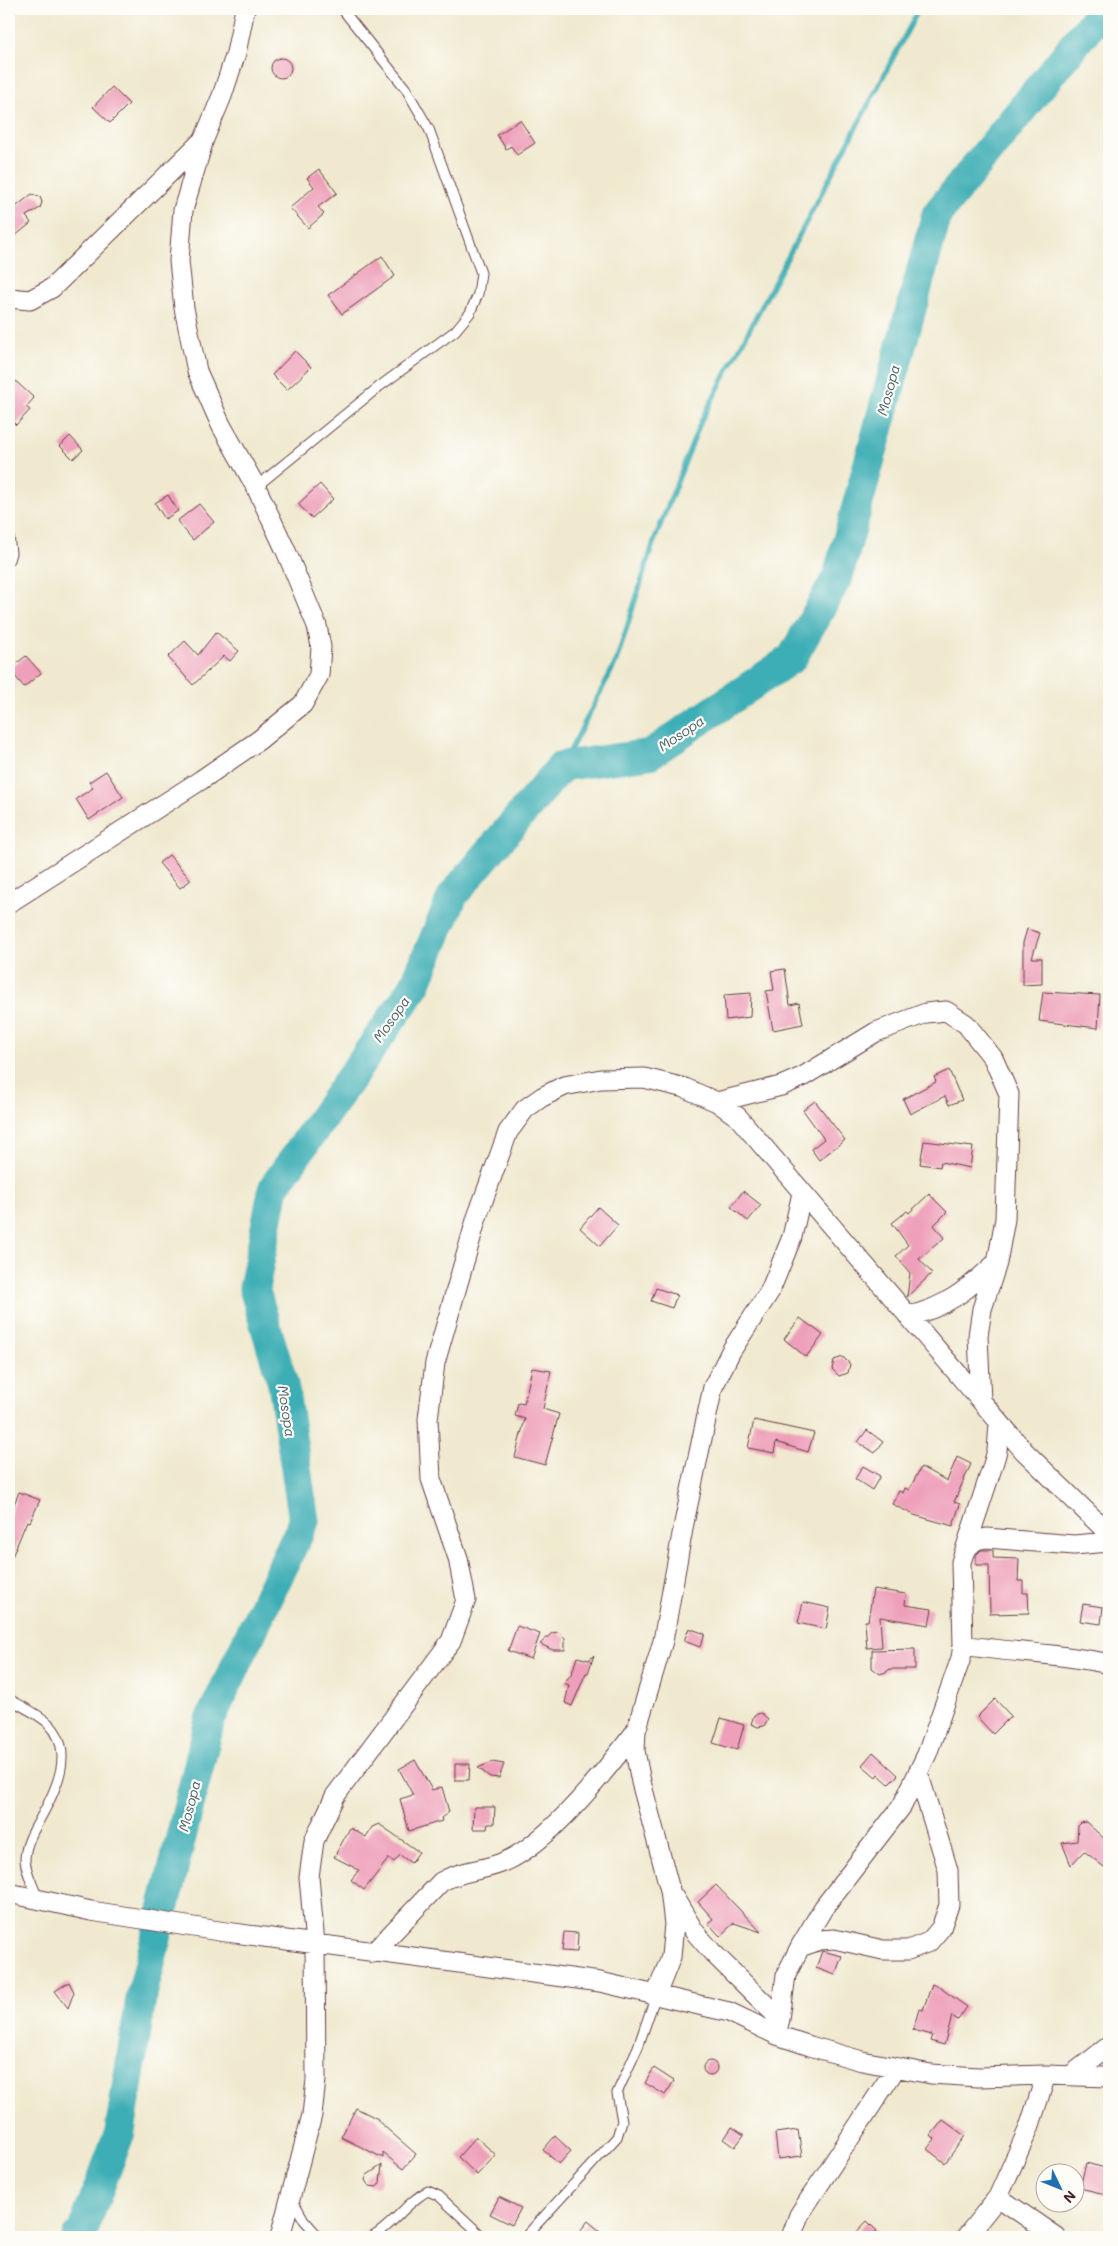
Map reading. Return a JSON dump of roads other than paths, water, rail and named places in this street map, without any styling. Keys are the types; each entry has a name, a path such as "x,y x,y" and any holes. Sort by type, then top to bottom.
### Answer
{"street":[{"path":"9,903 201,780 258,740 302,704 319,675 321,647 317,626 286,551 256,487 221,425 197,370 184,308 179,261 183,210 204,140 236,53 245,9"},
{"path":"9,298 30,300 52,288 204,140"},
{"path":"717,1102 781,1086 822,1066 876,1032 926,1013 946,1011 966,1024 993,1058 1009,1094 1005,1219 997,1262 982,1309 978,1336 981,1401"},
{"path":"280,2237 312,2115 316,2080 315,1944 309,1877 314,1841 335,1796 359,1761 451,1641 466,1600 458,1558 431,1478 428,1419 435,1363 477,1218 508,1132 525,1109 542,1096 564,1086 601,1079 644,1078 685,1088 717,1102 738,1117 1024,1451 1100,1525 1109,1530"},
{"path":"656,1994 672,1957 674,1924 670,1890 641,1782 635,1751 636,1731 663,1641 684,1523 713,1386 731,1351 770,1291 792,1237 802,1193"},
{"path":"908,1316 929,1312 957,1298 997,1262"},
{"path":"778,2027 786,1975 800,1948 824,1907 902,1806 927,1754 957,1671 963,1645 961,1562 997,1451 999,1423"},
{"path":"966,1549 976,1540 987,1538 1074,1545 1109,1542"},
{"path":"963,1645 996,1651 1075,1656 1109,1664"},
{"path":"373,1953 441,1882 453,1875 505,1862 536,1841 589,1788 636,1731"},
{"path":"800,1948 820,1940 834,1939 884,1950 908,1950 929,1942 941,1928 949,1905 948,1870 918,1772"},
{"path":"670,1890 694,1931 778,2027"},
{"path":"9,1892 91,1911 219,1931 600,1982 729,2012 778,2027 862,2061 931,2074 978,2077 1046,2075 1109,2078"},
{"path":"1070,2076 1109,2046"},
{"path":"791,2237 799,2215 896,2068"},
{"path":"966,2237 998,2197 1029,2128 1046,2075"},
{"path":"998,2197 1056,2237"}],"lane":[{"path":"256,487 380,386 455,331 470,313 478,294 480,273 429,129 406,89 342,9"},
{"path":"9,536 11,553 9,560"},
{"path":"9,1698 47,1722 58,1736 63,1759 56,1790 30,1837 25,1858 27,1870 38,1899"},
{"path":"525,2237 617,2136 622,2122 617,2093 638,2048 656,1994"},
{"path":"372,2237 384,2231 420,2194 428,2191 439,2196 483,2237"},
{"path":"291,2197 304,2220 319,2237"}],"waterway":[{"path":"562,766 616,662 653,544 701,421 919,9"},
{"name":"Mosopa","path":"77,2237 82,2233 120,2132 141,1999 210,1720 304,1521 283,1384 254,1288 274,1187 414,987 453,895 562,766 650,754 792,658 838,576 937,214 1095,19 1109,21"}]}
